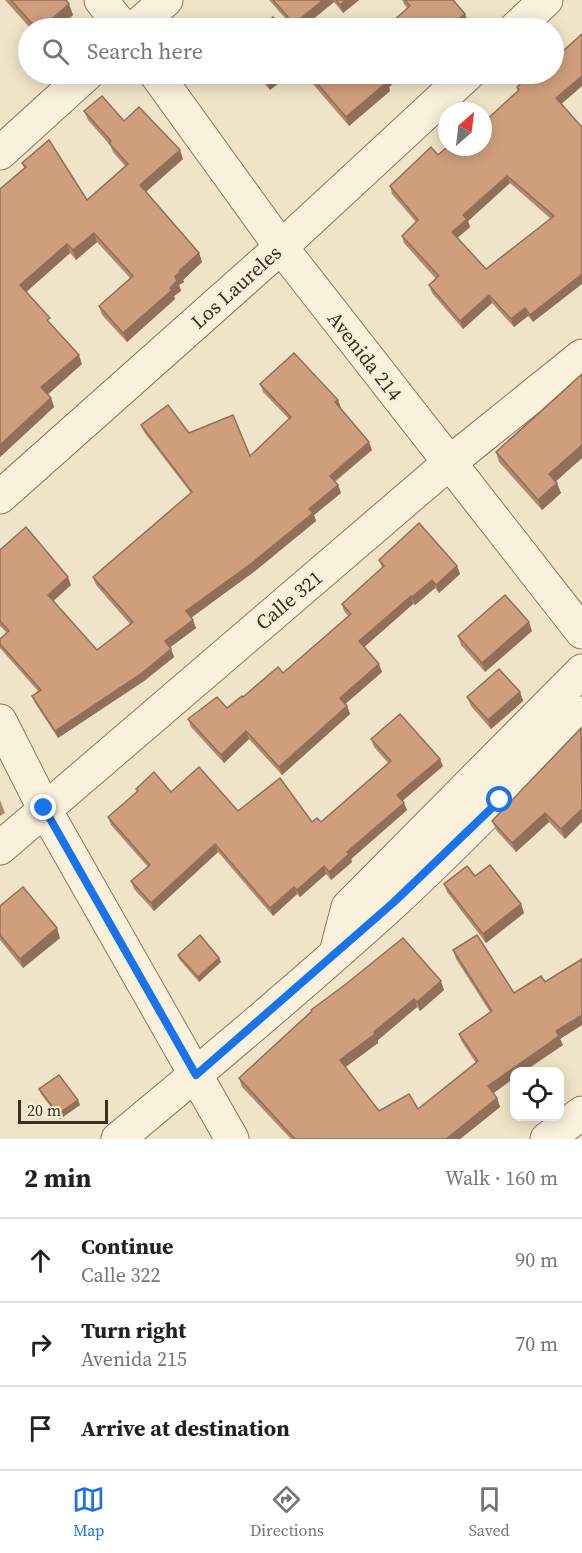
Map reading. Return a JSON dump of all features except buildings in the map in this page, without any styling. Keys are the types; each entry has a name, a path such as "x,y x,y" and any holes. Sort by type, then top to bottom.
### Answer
{"street":[{"path":"101,0 115,18"},
{"path":"146,18 166,0"},
{"path":"527,18 546,0"},
{"path":"0,153 76,84"},
{"name":"Avenida 214","path":"163,84 281,248 582,632"},
{"name":"Los Laureles","path":"0,497 281,248 457,84"},
{"name":"Calle 321","path":"0,848 449,463 582,356"},
{"path":"336,953 348,907 582,671"},
{"path":"118,1139 196,1075 394,902 500,800 582,713"},
{"path":"0,720 44,808 232,1139"},
{"path":"547,1139 582,1113"}],"route":[{"path":"44,808 196,1075 394,902 500,800"}]}
